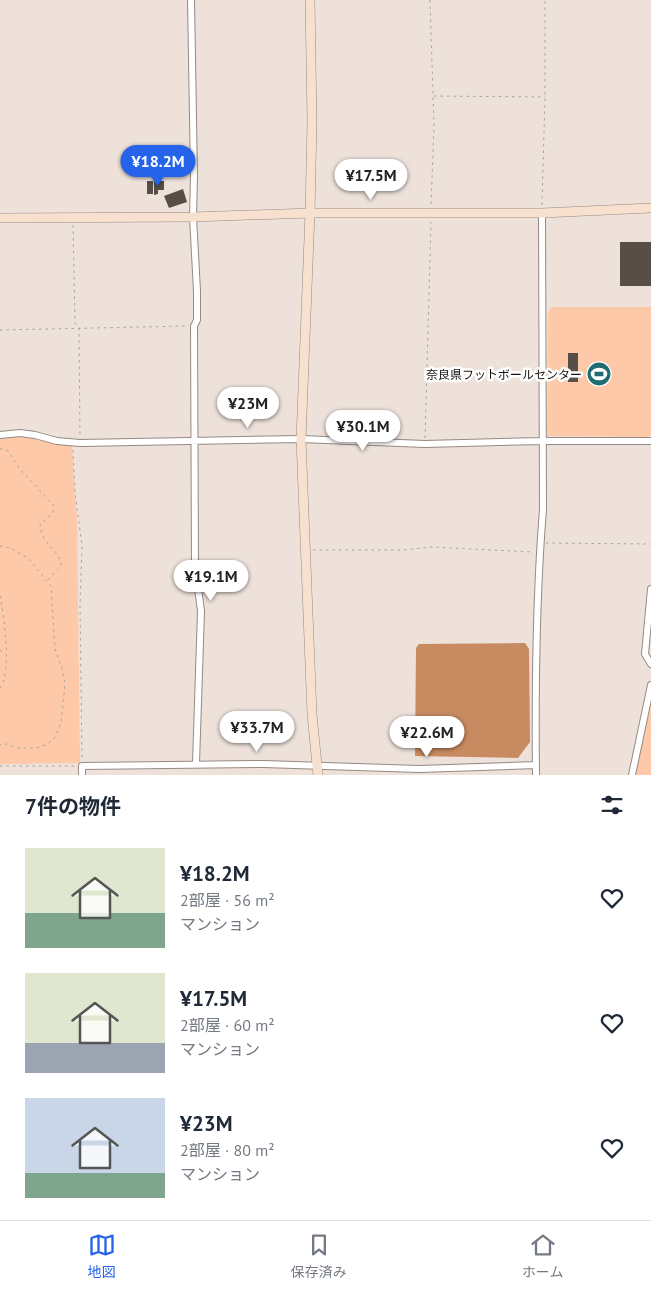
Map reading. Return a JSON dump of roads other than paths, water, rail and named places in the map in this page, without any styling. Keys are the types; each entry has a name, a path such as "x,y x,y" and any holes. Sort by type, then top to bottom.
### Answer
{"street":[{"path":"191,0 193,217 197,292 197,320 194,326 195,566 201,611 196,763"},
{"path":"310,0 312,121 301,440 312,714 318,770"},
{"path":"0,218 193,217 310,213 542,213 651,208"},
{"path":"536,775 535,703 543,509 542,213"},
{"path":"0,435 20,433 77,443 301,440 425,444 650,439"},
{"path":"651,589 645,654 651,664"},
{"path":"632,775 651,685"},
{"path":"82,775 82,766 196,763 318,770 536,765"}],"place":[{"name":"奈良県フットボールセンター","path":"599,374"}]}
